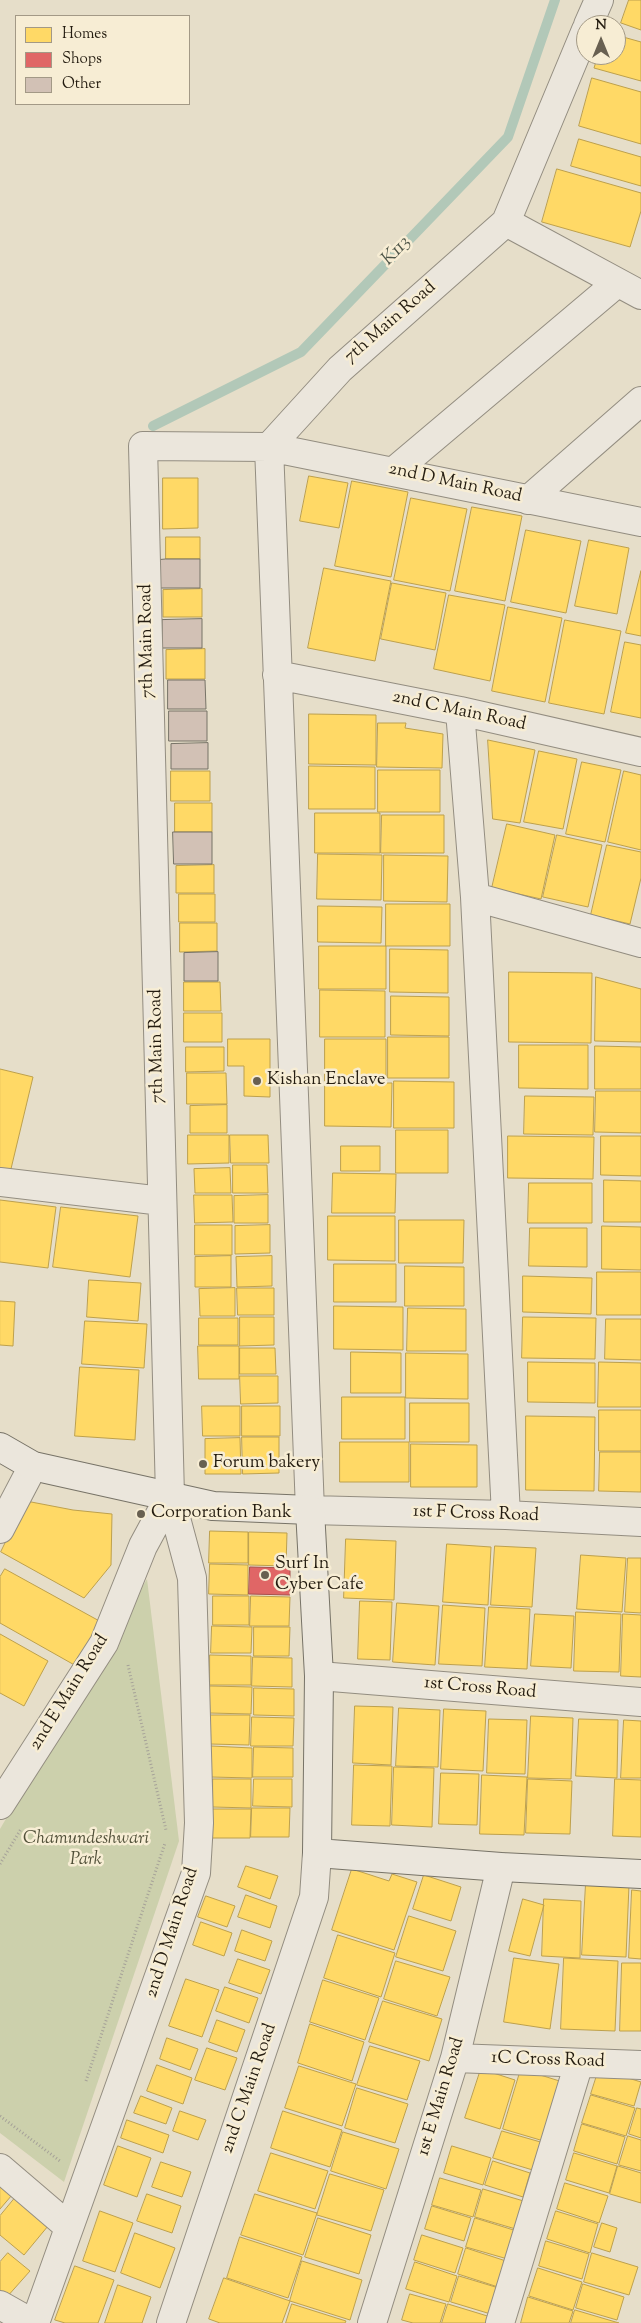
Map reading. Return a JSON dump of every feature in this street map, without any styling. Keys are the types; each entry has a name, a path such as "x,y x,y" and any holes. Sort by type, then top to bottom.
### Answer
{"street":[{"path":"592,15 599,0"},
{"name":"7th Main Road","path":"170,1496 143,446 268,447 340,368 506,222 576,54"},
{"path":"506,222 641,295"},
{"path":"393,472 617,283"},
{"path":"528,500 641,401"},
{"name":"2nd D Main Road","path":"268,447 641,522"},
{"name":"2nd C Main Road","path":"171,2323 314,1897 317,1853 319,1676 310,1510 268,447"},
{"name":"2nd C Main Road","path":"276,675 460,711 641,752"},
{"path":"460,711 475,897 506,1515"},
{"path":"475,897 641,943"},
{"path":"0,1182 162,1201"},
{"name":"1st F Cross Road","path":"0,1447 33,1466 213,1506 506,1515 641,1522"},
{"path":"0,1529 33,1466"},
{"name":"2nd D Main Road","path":"33,2323 196,1873 199,1824 192,1578 170,1496"},
{"name":"2nd E Main Road","path":"0,1805 104,1643 143,1546 170,1496"},
{"name":"1st Cross Road","path":"319,1676 641,1702"},
{"path":"317,1853 502,1867 641,1874"},
{"name":"1st E Main Road","path":"372,2323 455,2058 502,1867"},
{"name":"1C Cross Road","path":"455,2058 641,2065"},
{"path":"500,2323 579,2063"},
{"path":"0,2168 69,2228"},
{"path":"0,2305 33,2323"}],"path":[{"path":"84,2088 167,1837 128,1664"},
{"path":"0,2116 59,2162 62,2153"}],"green space":[{"name":"Chamundeshwari Park","path":"147,1579 179,1841 64,2182 0,2133 0,1829"}],"building: Homes":[{"path":"629,0 641,0 641,30 626,25 626,15 624,15"},
{"path":"626,38 641,42 641,81 594,68 595,65 626,65"},
{"path":"592,78 641,92 641,144 579,126"},
{"path":"579,139 641,157 641,186 571,166"},
{"path":"557,169 641,193 641,211 630,247 542,222"},
{"path":"309,476 348,483 339,528 300,521"},
{"path":"163,478 198,478 198,528 163,529"},
{"path":"352,481 408,492 391,577 335,566"},
{"path":"411,498 467,509 450,591 394,580"},
{"path":"472,507 522,516 505,601 455,591"},
{"path":"526,530 581,541 566,613 511,602"},
{"path":"166,537 200,537 200,559 166,559"},
{"path":"589,540 629,548 617,614 575,606"},
{"path":"324,568 391,581 375,661 308,648"},
{"path":"641,571 641,636 626,633"},
{"path":"392,583 446,593 435,650 381,639"},
{"path":"202,589 202,617 163,617 163,590"},
{"path":"449,595 505,605 490,681 434,669"},
{"path":"508,607 562,618 545,702 492,691"},
{"path":"565,620 621,631 604,714 549,703"},
{"path":"625,642 641,645 641,718 611,712"},
{"path":"205,649 205,679 166,679 166,650"},
{"path":"309,714 376,715 376,765 309,764"},
{"path":"378,723 406,723 405,728 443,734 442,768 377,767"},
{"path":"488,740 535,750 520,823 493,819"},
{"path":"539,751 577,759 563,829 524,822"},
{"path":"582,762 621,770 605,842 566,834"},
{"path":"309,766 375,767 375,809 309,809"},
{"path":"378,770 440,770 440,812 378,812"},
{"path":"171,771 210,771 210,801 171,801"},
{"path":"624,771 641,775 641,850 608,842"},
{"path":"175,803 212,803 212,832 175,832"},
{"path":"315,813 380,813 380,853 315,853"},
{"path":"382,815 444,815 444,853 381,853"},
{"path":"507,824 555,835 541,899 492,888"},
{"path":"557,835 602,845 588,907 543,897"},
{"path":"607,845 641,852 641,878 630,924 591,915"},
{"path":"318,854 382,855 381,900 317,899"},
{"path":"384,855 448,856 447,902 384,901"},
{"path":"214,865 214,893 176,893 176,866"},
{"path":"179,894 215,894 215,922 179,922"},
{"path":"386,904 450,904 450,946 386,946"},
{"path":"318,906 382,907 381,943 318,942"},
{"path":"180,923 217,923 217,951 180,952"},
{"path":"319,946 386,946 386,989 319,989"},
{"path":"390,949 448,950 448,993 390,992"},
{"path":"509,972 592,973 591,1043 509,1042"},
{"path":"596,977 641,989 641,1042 595,1041"},
{"path":"184,982 220,982 221,1011 184,1011"},
{"path":"320,990 385,991 385,1037 320,1037"},
{"path":"391,996 449,997 449,1036 391,1035"},
{"path":"184,1013 222,1013 222,1042 184,1042"},
{"path":"388,1037 449,1037 449,1078 388,1078"},
{"name":"Kishan Enclave","path":"228,1039 270,1039 270,1097 244,1096 244,1066 228,1066"},
{"path":"325,1039 386,1039 386,1082 325,1081"},
{"path":"519,1045 588,1045 588,1089 519,1088"},
{"path":"595,1046 641,1047 641,1089 595,1089"},
{"path":"186,1047 224,1047 224,1071 186,1072"},
{"path":"0,1069 33,1077 10,1173 0,1171"},
{"path":"187,1073 226,1073 227,1104 187,1104"},
{"path":"394,1081 454,1082 454,1128 394,1128"},
{"path":"325,1083 392,1083 391,1127 325,1126"},
{"path":"596,1091 641,1091 641,1133 595,1132"},
{"path":"525,1096 594,1097 593,1135 524,1134"},
{"path":"227,1105 227,1133 190,1133 190,1106"},
{"path":"396,1130 448,1130 448,1173 396,1173"},
{"path":"188,1135 229,1135 229,1163 188,1164"},
{"path":"230,1135 268,1135 269,1163 231,1163"},
{"path":"508,1136 594,1137 593,1179 508,1178"},
{"path":"601,1136 641,1136 641,1176 601,1175"},
{"path":"341,1146 380,1146 380,1171 341,1171"},
{"path":"233,1165 267,1165 268,1193 233,1193"},
{"path":"230,1168 231,1193 195,1193 194,1169"},
{"path":"333,1173 396,1174 395,1213 332,1213"},
{"path":"604,1180 641,1181 641,1222 604,1222"},
{"path":"529,1183 592,1183 592,1223 528,1223"},
{"path":"194,1195 232,1195 233,1222 195,1223"},
{"path":"268,1195 268,1223 234,1223 234,1196"},
{"path":"0,1200 56,1207 48,1268 0,1262"},
{"path":"61,1207 138,1216 130,1277 53,1267"},
{"path":"328,1216 395,1216 395,1261 328,1260"},
{"path":"399,1220 464,1220 463,1263 399,1263"},
{"path":"195,1225 232,1225 232,1255 195,1255"},
{"path":"270,1225 270,1253 235,1254 235,1226"},
{"path":"602,1226 641,1227 641,1270 602,1269"},
{"path":"530,1228 587,1228 587,1267 529,1266"},
{"path":"231,1256 231,1287 195,1287 195,1257"},
{"path":"272,1256 272,1286 237,1287 236,1257"},
{"path":"334,1264 396,1264 396,1302 334,1302"},
{"path":"405,1266 464,1267 464,1306 405,1306"},
{"path":"597,1272 641,1272 641,1315 597,1315"},
{"path":"523,1276 592,1278 591,1314 523,1312"},
{"path":"89,1280 141,1283 138,1321 87,1317"},
{"path":"235,1288 235,1316 200,1316 199,1289"},
{"path":"237,1288 274,1288 274,1315 238,1315"},
{"path":"0,1301 15,1302 13,1346 0,1345"},
{"path":"334,1306 403,1307 403,1350 334,1349"},
{"path":"408,1308 466,1309 466,1351 407,1351"},
{"path":"240,1317 274,1317 274,1345 240,1346"},
{"path":"523,1317 596,1318 595,1359 522,1358"},
{"path":"199,1318 238,1318 238,1345 199,1345"},
{"path":"606,1319 641,1319 641,1360 605,1359"},
{"path":"85,1321 147,1324 144,1368 82,1364"},
{"path":"198,1346 239,1346 239,1379 199,1379"},
{"path":"240,1348 275,1348 276,1374 240,1374"},
{"path":"351,1352 401,1353 401,1393 351,1393"},
{"path":"406,1353 468,1354 468,1399 406,1398"},
{"path":"528,1362 595,1363 595,1403 528,1402"},
{"path":"599,1362 641,1363 641,1407 598,1407"},
{"path":"80,1367 139,1370 135,1440 75,1436"},
{"path":"240,1376 278,1376 278,1403 241,1404"},
{"path":"342,1397 405,1397 405,1439 342,1439"},
{"path":"410,1403 469,1403 469,1442 410,1442"},
{"path":"202,1406 240,1406 240,1436 203,1436"},
{"path":"242,1406 280,1406 280,1436 242,1436"},
{"path":"599,1410 641,1410 641,1451 599,1451"},
{"path":"526,1416 595,1417 594,1491 526,1490"},
{"path":"242,1437 279,1437 279,1473 243,1474"},
{"path":"240,1438 241,1474 205,1474 205,1439"},
{"path":"340,1442 409,1442 409,1482 340,1482"},
{"path":"411,1444 477,1445 477,1487 411,1487"},
{"path":"600,1452 641,1452 641,1492 599,1491"},
{"path":"26,1501 73,1510 112,1514 111,1565 84,1598 1,1552"},
{"path":"210,1531 248,1532 248,1563 209,1563"},
{"path":"249,1532 287,1533 286,1566 249,1565"},
{"path":"346,1539 396,1541 394,1600 344,1598"},
{"path":"447,1544 491,1547 488,1605 443,1602"},
{"path":"495,1546 536,1548 532,1607 491,1605"},
{"path":"581,1555 626,1558 622,1612 577,1609"},
{"path":"628,1558 641,1558 641,1613 625,1612"},
{"path":"210,1564 248,1565 248,1595 209,1594"},
{"path":"5,1569 103,1623 78,1667 0,1623 0,1577"},
{"path":"213,1596 249,1596 249,1625 213,1625"},
{"path":"251,1596 290,1597 289,1626 250,1626"},
{"path":"360,1601 392,1602 390,1660 358,1659"},
{"path":"397,1603 439,1606 435,1665 393,1662"},
{"path":"443,1605 485,1608 482,1666 439,1664"},
{"path":"489,1607 530,1609 527,1669 485,1667"},
{"path":"576,1612 621,1614 619,1672 574,1671"},
{"path":"535,1614 574,1616 571,1668 531,1666"},
{"path":"623,1614 641,1615 641,1677 621,1676"},
{"path":"212,1626 252,1627 251,1653 211,1653"},
{"path":"254,1627 290,1627 289,1656 254,1656"},
{"path":"0,1634 48,1661 24,1706 0,1693"},
{"path":"210,1655 251,1656 251,1685 210,1685"},
{"path":"253,1657 292,1658 292,1687 252,1686"},
{"path":"210,1686 252,1687 251,1714 209,1713"},
{"path":"254,1688 294,1689 294,1716 254,1715"},
{"path":"355,1706 393,1707 391,1765 353,1763"},
{"path":"399,1708 440,1710 438,1767 396,1766"},
{"path":"444,1709 486,1711 483,1771 441,1769"},
{"path":"210,1715 250,1715 249,1745 210,1744"},
{"path":"531,1716 573,1718 571,1779 528,1778"},
{"path":"252,1717 294,1718 293,1746 251,1746"},
{"path":"489,1719 527,1720 525,1774 487,1773"},
{"path":"579,1719 618,1720 617,1778 576,1776"},
{"path":"624,1720 641,1721 641,1778 621,1778"},
{"path":"211,1746 252,1748 252,1778 211,1777"},
{"path":"254,1747 293,1748 293,1777 253,1777"},
{"path":"354,1765 392,1766 390,1826 352,1825"},
{"path":"394,1767 434,1768 432,1827 392,1825"},
{"path":"441,1773 479,1774 477,1825 439,1824"},
{"path":"482,1775 527,1777 524,1835 480,1834"},
{"path":"213,1779 251,1779 251,1808 213,1807"},
{"path":"254,1779 292,1779 292,1807 253,1806"},
{"path":"528,1779 572,1781 570,1834 526,1833"},
{"path":"615,1779 641,1780 641,1837 613,1836"},
{"path":"252,1808 290,1808 289,1837 251,1837"},
{"path":"213,1809 251,1809 250,1838 212,1838"},
{"path":"246,1866 278,1876 270,1899 238,1887"},
{"path":"352,1869 389,1881 392,1874 417,1882 394,1950 332,1930"},
{"path":"424,1875 461,1887 451,1921 413,1909"},
{"path":"586,1883 629,1885 626,1957 582,1955"},
{"path":"632,1890 641,1891 641,1959 629,1958"},
{"path":"246,1895 277,1906 270,1928 238,1917"},
{"path":"206,1896 235,1906 227,1927 198,1917"},
{"path":"523,1899 544,1905 530,1956 509,1951"},
{"path":"544,1899 581,1901 580,1958 542,1956"},
{"path":"409,1916 456,1931 443,1971 396,1957"},
{"path":"201,1922 232,1933 224,1956 193,1945"},
{"path":"242,1930 272,1941 265,1961 235,1951"},
{"path":"338,1935 395,1953 381,1997 324,1978"},
{"path":"514,1958 559,1964 550,2029 504,2022"},
{"path":"564,1958 618,1961 615,2031 561,2029"},
{"path":"238,1959 270,1970 261,1994 229,1983"},
{"path":"396,1961 450,1977 437,2016 384,1999"},
{"path":"622,1963 641,1963 641,2031 620,2031"},
{"path":"186,1979 219,1990 202,2037 169,2026"},
{"path":"323,1980 379,1998 365,2040 310,2022"},
{"path":"225,1987 258,1998 249,2023 216,2011"},
{"path":"383,2001 442,2019 429,2061 369,2042"},
{"path":"217,2020 245,2030 237,2052 209,2042"},
{"path":"310,2024 364,2042 352,2081 298,2063"},
{"path":"167,2038 198,2049 190,2070 160,2059"},
{"path":"370,2046 420,2061 407,2100 357,2085"},
{"path":"207,2048 237,2058 225,2090 195,2080"},
{"path":"157,2065 192,2078 183,2104 147,2091"},
{"path":"299,2066 356,2084 342,2126 285,2108"},
{"path":"481,2069 515,2080 500,2129 465,2118"},
{"path":"521,2069 566,2083 547,2142 503,2129"},
{"path":"599,2069 641,2082 634,2106 591,2094"},
{"path":"357,2088 408,2104 395,2143 345,2128"},
{"path":"591,2095 635,2108 626,2136 582,2123"},
{"path":"141,2096 172,2108 166,2124 134,2113"},
{"path":"637,2108 641,2109 641,2138 629,2134"},
{"path":"180,2111 206,2120 198,2140 173,2131"},
{"path":"283,2111 342,2130 330,2167 271,2148"},
{"path":"127,2120 169,2135 163,2153 121,2138"},
{"path":"582,2124 625,2137 617,2164 574,2151"},
{"path":"502,2131 544,2143 536,2171 493,2158"},
{"path":"343,2132 399,2149 386,2189 331,2171"},
{"path":"628,2136 641,2140 641,2171 619,2165"},
{"path":"118,2146 151,2158 137,2197 104,2185"},
{"path":"452,2146 491,2158 483,2185 444,2173"},
{"path":"271,2153 328,2171 315,2209 258,2191"},
{"path":"574,2153 617,2166 609,2193 566,2180"},
{"path":"493,2161 530,2173 523,2197 485,2185"},
{"path":"161,2162 191,2172 182,2197 152,2187"},
{"path":"618,2166 641,2173 641,2203 610,2194"},
{"path":"330,2174 384,2190 371,2231 317,2215"},
{"path":"440,2178 481,2190 473,2217 432,2205"},
{"path":"565,2183 608,2196 599,2223 557,2209"},
{"path":"0,2185 12,2195 0,2209"},
{"path":"483,2189 527,2202 519,2230 475,2217"},
{"path":"147,2194 181,2206 172,2233 137,2221"},
{"path":"255,2194 317,2213 303,2255 241,2235"},
{"path":"15,2198 48,2226 24,2255 0,2235 0,2216"},
{"path":"432,2206 471,2218 464,2241 425,2229"},
{"path":"100,2211 133,2223 115,2272 83,2261"},
{"path":"556,2211 598,2224 590,2253 547,2239"},
{"path":"318,2218 371,2235 359,2274 305,2257"},
{"path":"475,2218 520,2232 511,2260 466,2247"},
{"path":"602,2223 617,2228 610,2252 594,2247"},
{"path":"135,2233 175,2248 160,2288 121,2273"},
{"path":"422,2235 463,2248 455,2273 414,2260"},
{"path":"240,2237 302,2257 288,2298 227,2278"},
{"path":"546,2241 589,2254 582,2279 539,2266"},
{"path":"466,2248 506,2261 498,2287 458,2274"},
{"path":"8,2253 30,2271 6,2298 0,2293 0,2262"},
{"path":"592,2253 638,2267 629,2295 584,2282"},
{"path":"302,2261 362,2280 350,2320 290,2301"},
{"path":"415,2262 457,2276 449,2302 406,2289"},
{"path":"75,2266 114,2280 98,2323 65,2323 55,2320"},
{"path":"538,2268 582,2282 573,2310 529,2296"},
{"path":"459,2276 502,2289 494,2315 451,2302"},
{"path":"224,2278 290,2301 282,2323 220,2323 209,2319"},
{"path":"583,2284 624,2297 617,2320 576,2308"},
{"path":"118,2285 151,2297 142,2323 105,2323"},
{"path":"410,2294 446,2304 440,2323 413,2323 402,2320"},
{"path":"528,2297 573,2311 569,2323 521,2323"},
{"path":"292,2304 346,2321 345,2323 286,2323"},
{"path":"448,2304 494,2318 492,2323 442,2323"},
{"path":"575,2310 619,2323 571,2323"}],"building: Shops":[{"path":"250,1567 290,1568 290,1595 249,1594"}],"building: Other":[{"path":"200,559 200,588 160,588 159,560"},
{"path":"202,619 202,648 162,648 162,620"},
{"path":"168,680 205,680 206,709 168,709"},
{"path":"169,711 207,711 207,741 169,741"},
{"path":"208,743 208,769 171,769 171,744"},
{"path":"173,832 212,832 212,864 174,864"},
{"path":"218,952 218,981 184,981 184,953"}],"waterway":[{"name":"K113","path":"153,426 301,352 508,137 555,0"}],"place":[{"name":"Kishan Enclave","path":"257,1081"},
{"name":"Forum bakery","path":"203,1464"},
{"name":"Corporation Bank","path":"141,1514"},
{"name":"Surf In Cyber Cafe","path":"265,1575"}]}
